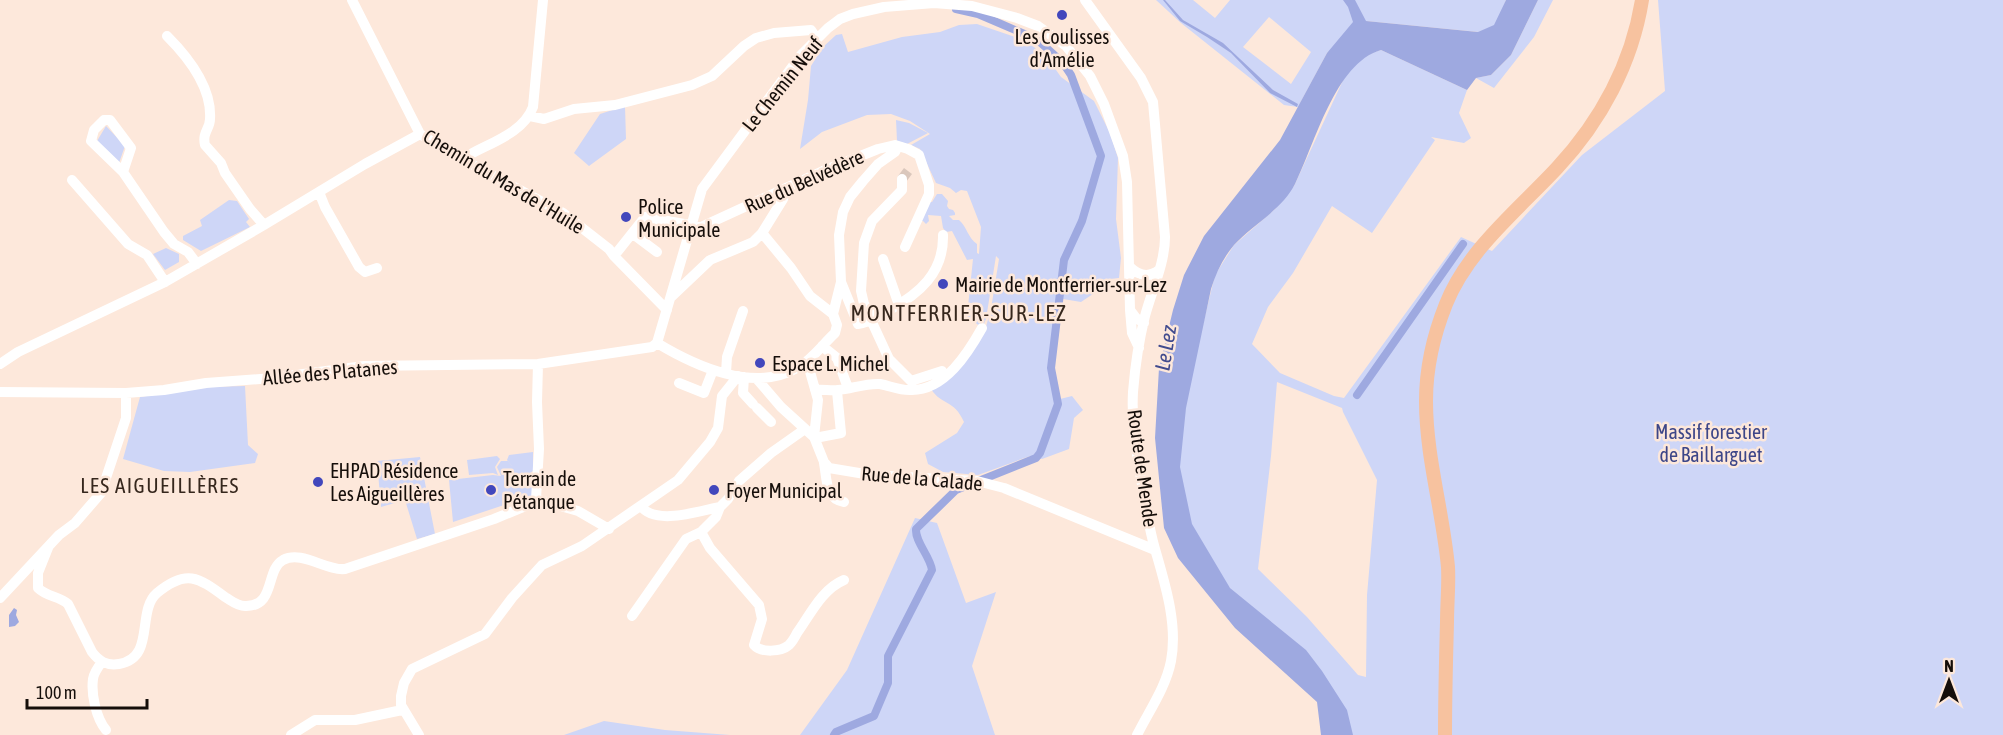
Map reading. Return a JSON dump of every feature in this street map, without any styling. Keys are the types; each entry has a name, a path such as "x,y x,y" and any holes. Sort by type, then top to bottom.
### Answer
{"main road":[{"path":"1445,735 1448,568 1428,432 1426,400 1429,366 1437,329 1452,291 1476,255 1563,161 1598,115 1623,68 1642,0"}],"street":[{"name":"Chemin du Mas de l'Huile","path":"352,0 420,134 465,161 563,213 609,249 667,310"},
{"path":"465,161 469,155 518,128 530,116 533,107 543,0"},
{"path":"884,7 899,0"},
{"name":"Route de Mende","path":"1085,0 1141,78 1154,107 1165,237 1165,249 1144,320 1133,392 1134,438 1155,550 1169,607 1173,645 1171,663 1163,685 1137,735"},
{"name":"Le Chemin Neuf","path":"660,344 667,310 699,198 708,179 801,55 840,20 853,14 884,7 941,3 985,9 1038,26 1055,37 1074,55 1098,89 1123,153 1127,182 1130,310 1132,333 1139,348"},
{"path":"530,116 544,118 574,109 615,105 692,85 712,76 750,42 774,33 811,30 817,39"},
{"path":"167,36 177,46 207,94 210,120 204,132 204,146 220,163 250,209 264,225"},
{"path":"123,172 131,148 110,120 104,120 94,130 91,141 123,172 174,244 188,252 197,264"},
{"path":"0,364 18,352 165,282 420,134"},
{"path":"660,344 690,362 713,370 757,379 794,370 807,361 837,328 833,314 841,282 839,239 843,212 862,181 878,164 895,153 898,146 919,155 929,185 929,194 905,248"},
{"name":"Rue du Belvédère","path":"691,226 705,225 862,155 898,146"},
{"path":"911,167 919,155"},
{"path":"902,179 902,189 872,221 864,243 861,291 864,304 873,319 889,359 911,381 942,371 944,377"},
{"path":"72,180 128,244 147,255 165,282"},
{"path":"671,297 710,260 753,242 762,233 783,199 786,189"},
{"path":"319,192 358,267 365,272 377,268"},
{"path":"614,256 645,217 691,226"},
{"path":"762,233 791,268 810,296 833,314"},
{"path":"633,234 657,252"},
{"path":"841,282 856,322 860,325 899,305 922,288 943,252 943,235"},
{"path":"883,259 899,305"},
{"path":"1130,267 1136,273 1145,275 1153,275 1159,270"},
{"name":"Le Chemin Neuf","path":"1131,292 1144,320"},
{"path":"1130,310 1136,318 1144,320"},
{"path":"726,373 727,357 743,311"},
{"path":"815,390 878,384 899,390 918,390 944,377 968,353 982,328"},
{"name":"Allée des Platanes","path":"0,392 126,393 364,366 538,364 660,344"},
{"path":"757,379 781,407 815,437 841,433 843,389 837,358 822,346"},
{"path":"807,361 818,400 815,437 824,462 830,495 836,501 844,502"},
{"path":"48,548 38,573 38,588 68,604 92,652 102,662 126,663 137,654 142,643 151,601 166,587 186,578 196,578 237,605 252,605 265,597 280,561 305,560 331,568 345,569 494,519 533,503 536,499 539,459 538,364"},
{"path":"679,383 704,393 713,370"},
{"path":"741,376 743,393 771,422"},
{"path":"418,735 402,710 401,691 412,669 485,634 512,598 542,565 582,546 678,480 710,442 718,428 722,396 741,376"},
{"path":"0,598 59,535 75,523 101,493 126,418 126,393"},
{"path":"632,615 686,539 701,532 716,517 720,507 746,474 805,429"},
{"name":"Rue de la Calade","path":"824,462 829,468 871,475 977,481 1004,488 1155,550"},
{"path":"536,499 578,511 609,529"},
{"path":"641,506 645,511 658,516 720,507"},
{"path":"701,532 710,548 759,605 762,619 754,645 756,648 775,650 789,646 824,594 844,580"},
{"path":"102,662 93,676 93,686 98,717 106,729"},
{"path":"291,735 315,720 355,720 402,710"}],"green space":[{"path":"1156,0 1193,0 1215,18 1230,0 1506,0 1496,25 1479,32 1366,21 1327,53 1298,107 1284,105 1181,23","holes":["1269,17 1311,52 1291,84 1243,47"]},
{"path":"1538,0 1553,0 1534,37 1494,88 1476,78 1491,75 1511,55"},
{"name":"Massif forestier de Baillarguet","path":"1658,0 2003,0 2003,735 1351,735 1262,625 1192,545 1175,464 1196,353 1215,275 1234,245 1275,209 1294,186 1345,76 1357,64 1370,54 1381,50 1467,90 1459,113 1471,138 1464,143 1431,137 1435,140 1372,233 1332,206 1293,273 1268,307 1252,344 1280,373 1344,398 1461,237 1492,251 1582,155 1665,91","holes":["1277,382 1342,408 1377,480 1367,595 1366,677 1358,675 1307,617 1258,569"]},
{"path":"977,24 1027,41 1049,60 1061,77 1094,101 1110,133 1118,158 1116,219 1121,258 1119,278 1101,280 1093,294 1081,302 1063,299 1054,370 1060,399 1072,396 1083,410 1074,418 1069,449 1042,459 1030,456 978,475 943,472 928,464 925,453 957,433 964,422 952,406 939,398 931,389 985,330 991,309 999,259 996,256 986,319 982,328 967,316 973,259 967,260 952,231 946,232 943,228 941,216 928,215 929,221 926,224 918,221 929,202 932,202 937,194 942,194 948,201 949,209 955,213 949,216 962,223 977,244 979,254 981,227 967,191 961,190 956,193 936,183 920,149 911,145 930,134 910,121 891,114 867,115 822,132 800,149 811,66 823,47 836,35 842,34 848,52 902,37 940,32 959,25"},
{"path":"625,106 626,139 589,166 574,153 600,114"},
{"path":"896,120 909,123 928,133 907,144 897,141"},
{"path":"106,126 125,146 119,163 97,141"},
{"path":"229,200 237,201 249,219 246,222 250,227 201,251 183,240 183,236 202,226 200,220"},
{"path":"166,248 179,254 179,262 165,270 153,254"},
{"path":"245,386 248,445 258,454 255,463 190,472 164,471 123,459 140,397 207,387"},
{"name":"Terrain de Pétanque","path":"533,452 533,471 524,478 521,476 524,479 534,473 533,499 524,503 522,499 453,522 449,480 501,476 497,467 501,461 508,461 509,455"},
{"path":"497,456 500,459 495,467 498,475 493,473 469,475 467,460"},
{"path":"420,457 435,534 417,539 405,500 381,507 377,461"},
{"path":"915,518 937,523 966,603 996,592 972,666 995,735 800,735 847,670"},
{"path":"604,721 665,730 730,735 564,735"}],"water":[{"path":"1163,0 1183,20 1223,43 1273,90 1298,104 1297,107 1270,93 1231,53 1180,21"},
{"name":"Le Lez","path":"1343,0 1355,0 1366,21 1478,32 1494,25 1506,0 1538,0 1511,55 1491,75 1476,78 1467,90 1381,50 1365,58 1351,71 1328,107 1295,184 1283,202 1234,245 1220,266 1211,289 1186,408 1180,467 1192,524 1230,588 1306,650 1347,710 1353,735 1321,735 1317,702 1235,628 1178,558 1164,528 1155,438 1159,368 1184,275 1204,236 1280,140 1327,53 1353,22"},
{"path":"14,608 17,610 16,615 19,622 9,627 9,615"}],"waterway":[{"path":"834,735 836,732 874,716 888,683 888,656 932,570 916,534 916,529 956,490 1036,458 1040,453 1058,404 1051,368 1064,260 1082,221 1101,156 1071,75 1063,63 1041,43 1029,36 978,14 956,9"},
{"path":"1357,395 1463,244"}],"tunnel":[{"path":"902,179 911,167"}],"place":[{"name":"Les Coulisses d'Amélie","path":"1062,15"},
{"name":"Police Municipale","path":"626,217"},
{"name":"Mairie de Montferrier-sur-Lez","path":"943,284"},
{"name":"Espace L. Michel","path":"760,363"},
{"name":"EHPAD Résidence Les Aigueillères","path":"318,482"},
{"name":"Terrain de Pétanque","path":"491,490"},
{"name":"Foyer Municipal","path":"714,490"}],"district":[{"name":"MONTFERRIER-SUR-LEZ","path":"959,313"},
{"name":"LES AIGUEILLÈRES","path":"160,485"}]}
